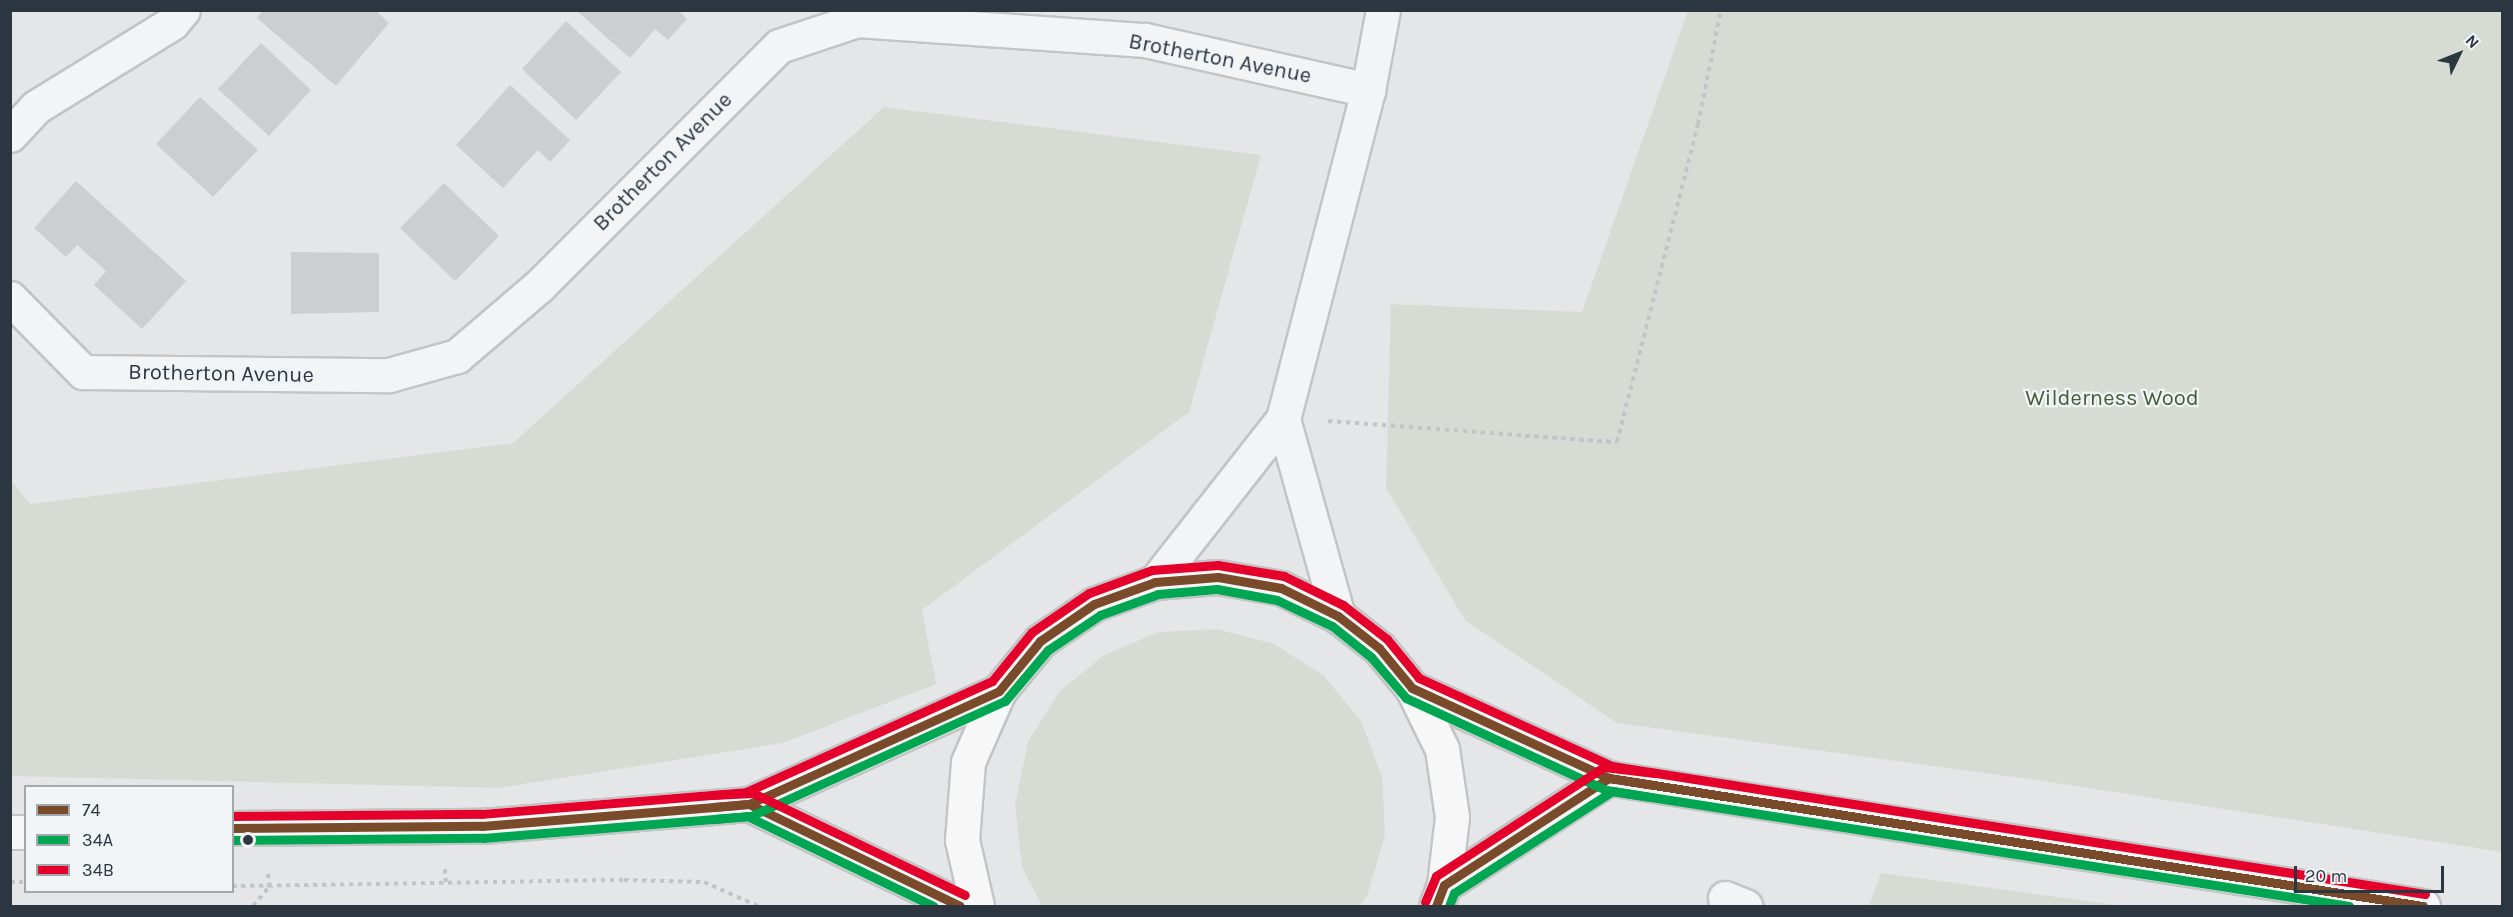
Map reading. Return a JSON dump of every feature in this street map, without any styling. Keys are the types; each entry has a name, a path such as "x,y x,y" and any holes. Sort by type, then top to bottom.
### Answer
{"main road":[{"path":"977,906 962,840 968,762 999,691 1040,641 1086,609 1155,582 1218,577 1270,586 1338,616 1379,648 1412,688 1442,749 1452,817 1440,896"},
{"path":"1412,688 1610,778 2423,906"},
{"path":"234,828 482,826 749,804 999,691"},
{"path":"1440,896 1610,778"},
{"path":"749,804 960,906"}],"street":[{"path":"10,135 36,107 172,23 183,10"},
{"path":"1155,582 1283,419 1368,90 1383,10"},
{"name":"Brotherton Avenue","path":"10,298 83,372 389,375 457,356 539,286 779,46 858,20 1145,40 1368,90"},
{"path":"1283,419 1338,616"}],"path":[{"path":"1283,419 1617,442 1698,124 1721,10"},
{"path":"234,886 624,880 704,882 758,906"},
{"path":"254,906 269,887"}],"green space":[{"name":"Wilderness Wood","path":"1688,11 2502,11 2502,852 2043,781 1617,723 1465,620 1386,488 1391,304 1582,312"},
{"path":"884,107 1261,155 1189,412 922,610 936,684 783,743 499,788 11,776 11,480 30,504 513,443"},
{"path":"1217,629 1274,644 1324,676 1361,721 1382,777 1385,835 1367,896 1359,906 1042,906 1022,867 1015,805 1028,742 1059,692 1104,655 1159,632"},
{"path":"1881,873 2124,906 1869,906"}],"building":[{"path":"263,10 375,10 389,23 336,86 257,18"},
{"path":"576,10 678,10 687,19 668,40 655,29 630,58"},
{"path":"566,21 621,72 576,120 522,69"},
{"path":"261,43 311,90 269,136 218,89"},
{"path":"510,85 570,140 550,162 538,150 503,188 456,145"},
{"path":"200,97 258,150 213,197 156,144"},
{"path":"76,181 186,281 142,329 94,285 106,271 77,245 66,257 34,228"},
{"path":"444,183 499,236 455,281 400,228"},
{"path":"291,252 379,253 379,312 291,314"}],"transit line":[{"name":"34B","path":"234,816 481,814 746,792 992,681 1032,632 1089,593 1152,570 1218,565 1284,576 1343,605 1387,639 1419,678 1612,766 2425,894"},
{"name":"74","path":"234,828 482,826 749,804 999,691 1040,641 1094,604 1155,582 1218,577 1281,588 1338,616 1379,648 1412,688 1609,778 2423,906"},
{"name":"34A","path":"234,840 483,838 751,816 1005,701 1048,650 1100,615 1158,594 1217,589 1277,600 1332,626 1371,657 1406,698 1606,790 2349,906"},
{"name":"34B","path":"1425,902 1436,876 1604,767 1655,773"},
{"name":"74","path":"1436,906 1444,885 1609,778 1653,785"},
{"name":"34A","path":"1449,906 1454,893 1612,791 1651,797"},
{"name":"34B","path":"712,795 753,793 965,895"},
{"name":"74","path":"713,807 749,804 960,906"},
{"name":"34A","path":"714,819 747,816 933,906"}]}
